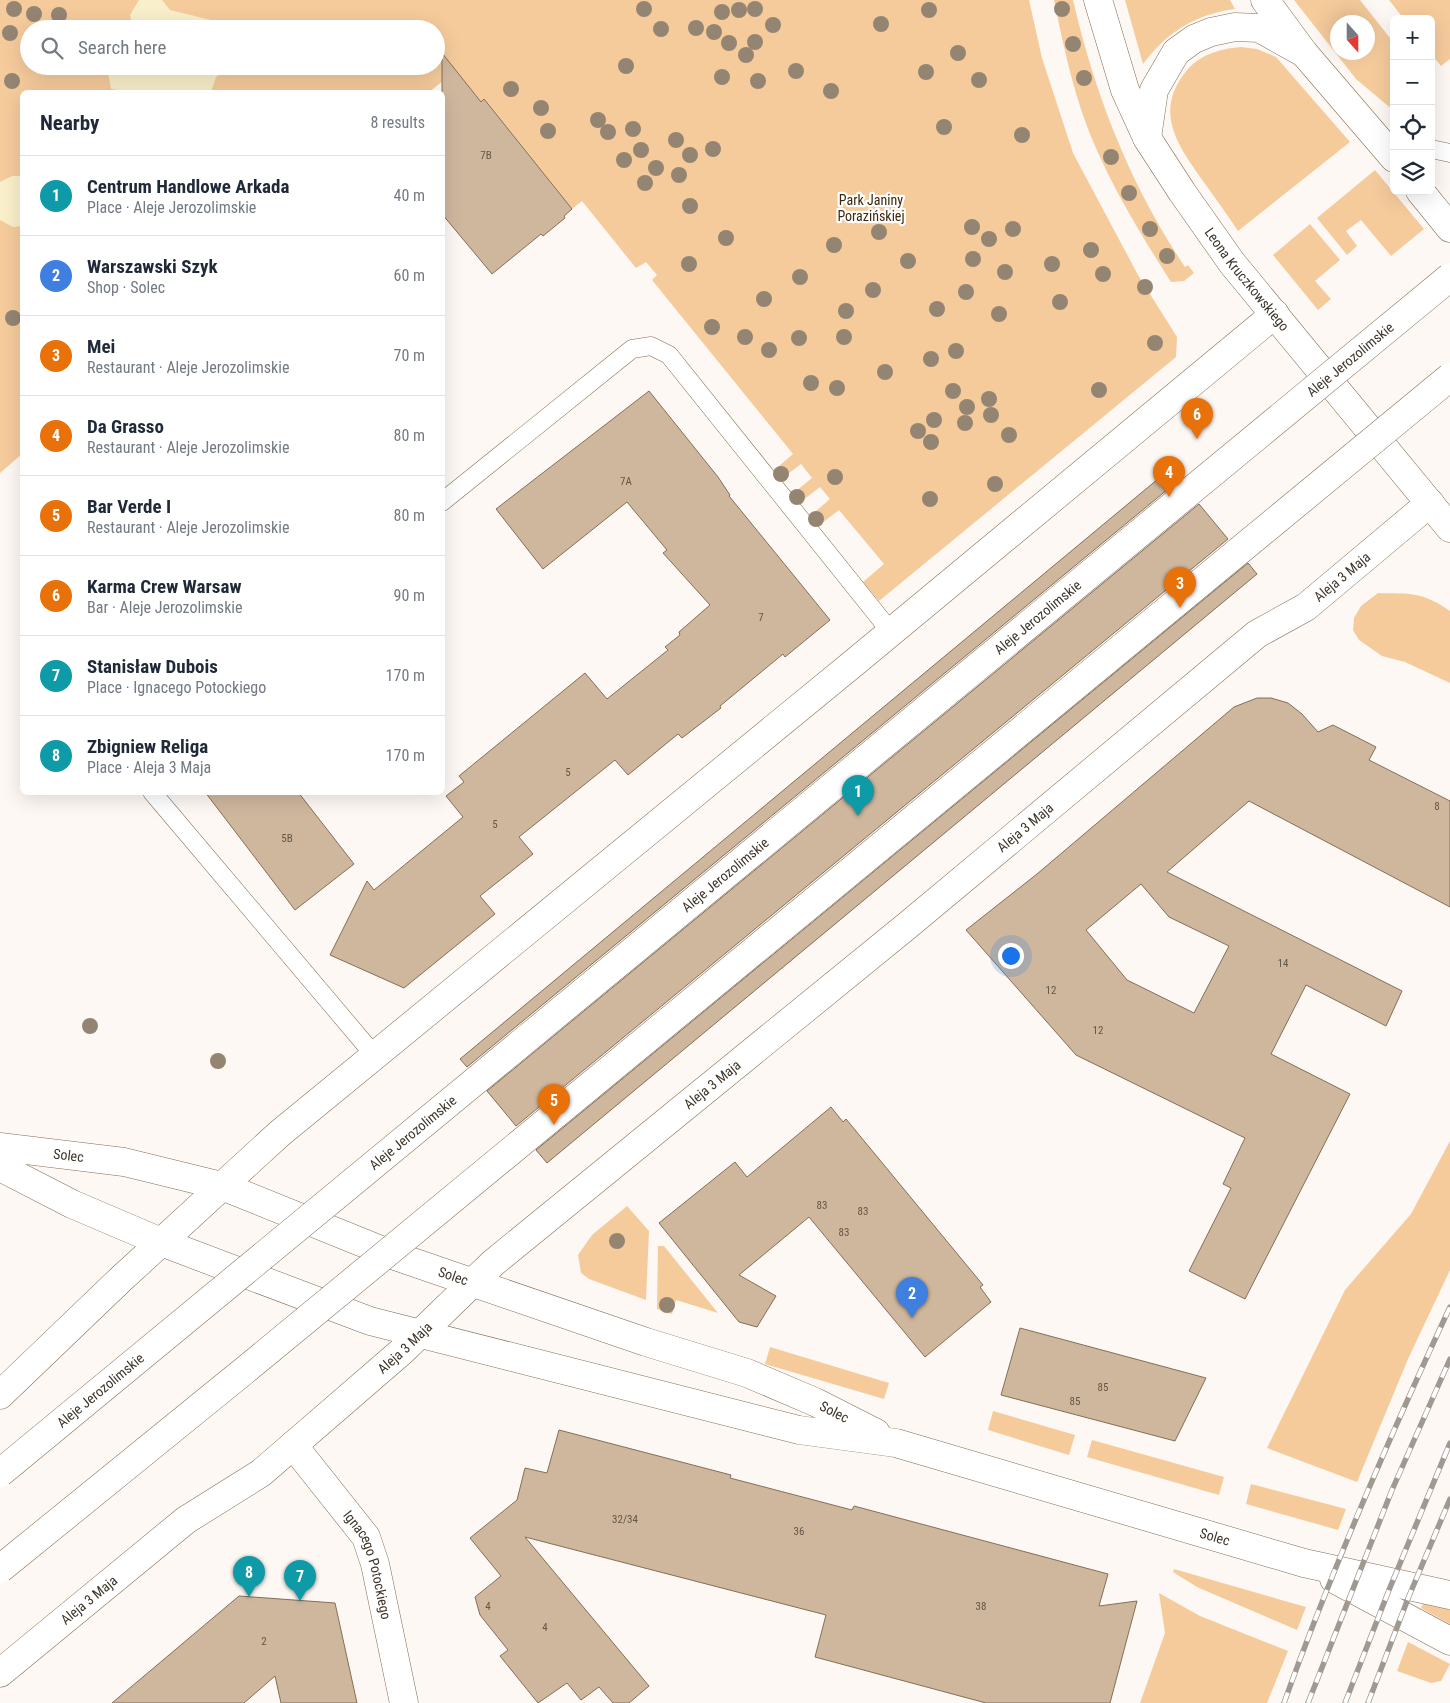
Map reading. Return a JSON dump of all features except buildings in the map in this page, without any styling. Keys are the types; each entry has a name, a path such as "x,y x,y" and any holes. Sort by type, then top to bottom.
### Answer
{"street":[{"name":"Leona Kruczkowskiego","path":"1098,0 1125,90 1147,138 1213,238 1450,528"},
{"path":"1265,0 1304,53 1389,148"},
{"path":"1147,138 1154,90 1176,52 1194,39 1211,32 1235,27 1259,28 1304,53"},
{"path":"1423,195 1450,228"},
{"name":"Aleje Jerozolimskie","path":"0,1473 1450,277"},
{"path":"0,1395 161,1242 279,1134 891,632 1274,314"},
{"path":"0,1568 258,1360 1450,377"},
{"name":"Aleja 3 Maja","path":"0,1673 186,1520 261,1473 420,1334 493,1263 914,919 1257,634 1306,607 1430,504"},
{"name":"Solec","path":"0,1148 124,1162 222,1186 398,1257 646,1342 746,1374 815,1402 896,1443"},
{"name":"Solec","path":"0,1167 72,1204 161,1242 360,1317 420,1334 799,1430 896,1443 1304,1563 1450,1595"},
{"name":"Ignacego Potockiego","path":"293,1445 366,1537 375,1564 404,1703"},
{"name":"Solec","path":"1304,1563 1450,1640"}],"lane":[{"path":"1435,150 1450,153"},
{"path":"445,500 632,349 651,346 669,354 891,632"},
{"path":"155,795 375,1056"}],"green space":[{"name":"Park Janiny Porazińskiej","path":"0,0 1029,0 1042,58 1073,153 1138,275 1177,337 1176,357 879,601 863,582 884,564 839,510 817,527 809,517 830,499 820,487 798,504 791,495 812,478 801,464 780,480 772,472 793,454 652,280 657,275 646,262 636,268 582,201 572,209 484,99 481,102 456,71 432,90 20,90 20,456 0,473"},
{"path":"1054,0 1073,0 1092,70 1131,172 1165,236 1185,267 1188,265 1194,273 1184,281 1171,282 1130,216 1103,164 1088,129 1076,93"},
{"path":"1125,0 1230,0 1235,9 1208,15 1183,26 1162,43 1143,64"},
{"path":"1294,0 1360,0 1372,15 1330,15 1330,46"},
{"path":"1389,0 1450,0 1450,59 1441,66 1435,59 1435,15 1401,15"},
{"path":"1375,19 1390,38 1390,108 1356,79 1341,60 1375,60"},
{"path":"1241,47 1257,49 1276,57 1350,142 1238,231 1186,156 1173,130 1170,116 1175,89 1190,67 1209,54 1224,49"},
{"path":"1375,170 1390,188 1390,195 1396,195 1424,229 1391,256 1361,220 1346,231 1357,246 1347,255 1317,218"},
{"path":"1310,224 1340,260 1315,281 1331,299 1318,310 1273,255"},
{"path":"1378,593 1408,594 1423,597 1450,611 1450,683 1405,662 1382,656 1359,640 1353,630 1354,618 1361,606"},
{"path":"1450,1141 1450,1270 1408,1359 1357,1482 1267,1448 1345,1290 1411,1214"},
{"path":"627,1206 649,1231 646,1300 589,1279 581,1273 578,1255 592,1235"},
{"path":"658,1246 664,1246 718,1313 676,1300 672,1314 657,1309"},
{"path":"770,1347 889,1383 884,1399 765,1364"},
{"path":"993,1411 1075,1435 1069,1455 988,1430"},
{"path":"1092,1440 1224,1477 1219,1495 1087,1457"},
{"path":"1251,1484 1346,1509 1338,1530 1246,1504"},
{"path":"1174,1569 1306,1607 1297,1630 1197,1587 1173,1572"},
{"path":"1159,1593 1200,1616 1288,1651 1267,1703 1140,1703 1165,1633"},
{"path":"1424,1602 1450,1610 1450,1624 1421,1608"},
{"path":"1408,1642 1450,1664 1441,1681 1431,1683 1397,1671"}],"sand":[{"path":"139,0 162,0 170,10 211,20 131,20 130,15"},
{"path":"109,75 219,75 216,77 212,90 111,89"},
{"path":"12,176 20,176 20,226 13,227 0,220 0,182"}],"railway":[{"path":"1284,1703 1362,1503 1450,1307"},
{"path":"1308,1703 1392,1490 1450,1359"},
{"path":"1345,1703 1389,1590 1450,1443"},
{"path":"1368,1703 1409,1596 1450,1499"}],"place":[{"name":"Karma Crew Warsaw","path":"1197,439"},
{"name":"Da Grasso","path":"1169,497"},
{"name":"Mei","path":"1180,608"},
{"name":"Centrum Handlowe Arkada","path":"858,816"},
{"name":"Bar Verde I","path":"554,1125"},
{"name":"Warszawski Szyk","path":"912,1318"},
{"name":"Zbigniew Religa","path":"249,1597"},
{"name":"Stanisław Dubois","path":"300,1601"}]}
